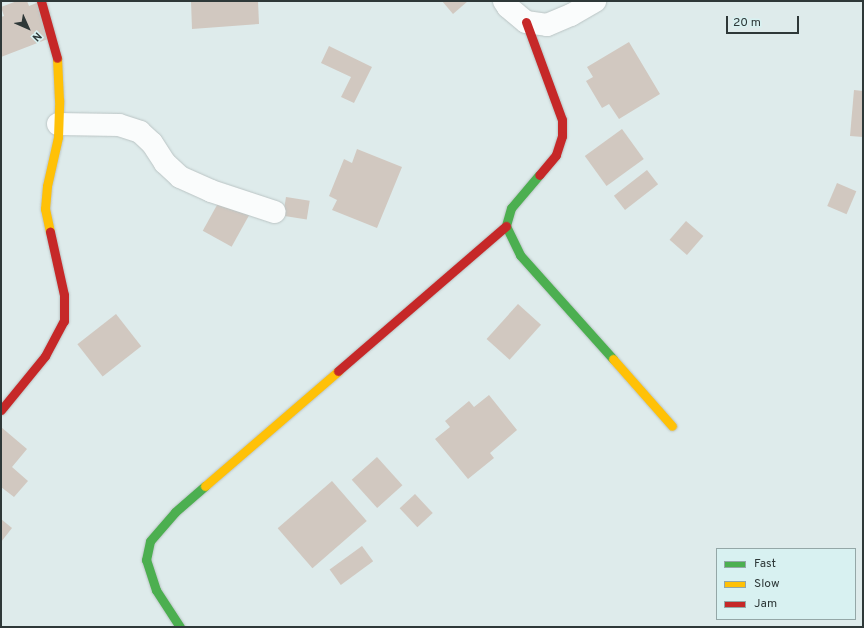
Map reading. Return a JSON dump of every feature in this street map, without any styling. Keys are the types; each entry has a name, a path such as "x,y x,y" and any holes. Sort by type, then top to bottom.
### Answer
{"street":[{"path":"1,410 45,356 64,321 64,295 45,209 47,186 58,137 59,100 57,58 41,1"},
{"path":"180,627 156,590 146,560 150,540 175,512 506,226 511,208 556,155 562,136 562,120 526,22 508,7 504,1"},
{"path":"526,22 547,25 570,15 595,1"},
{"path":"58,124 119,125 140,132 152,143 165,163 180,177 211,192 275,212"},
{"path":"506,226 520,255 672,426"}],"building":[{"path":"17,1 27,1 29,6 39,2 53,37 1,57 1,17 4,16 1,7"},
{"path":"191,1 258,1 259,24 192,29"},
{"path":"442,1 468,1 453,14"},
{"path":"629,42 660,94 619,119 609,104 602,108 586,81 593,77 587,67"},
{"path":"329,46 372,67 354,103 341,97 351,77 321,63"},
{"path":"854,90 863,91 863,137 850,136"},
{"path":"622,129 644,159 607,186 585,156"},
{"path":"357,149 402,167 377,228 332,210 337,200 329,196 344,159 352,163"},
{"path":"647,170 658,184 625,210 614,196"},
{"path":"837,183 856,191 847,214 827,206"},
{"path":"227,187 256,203 232,247 203,231"},
{"path":"286,197 310,201 307,220 283,216"},
{"path":"686,221 703,236 687,255 670,240"},
{"path":"518,304 541,325 510,360 487,339"},
{"path":"116,314 141,346 103,376 77,344"},
{"path":"489,395 517,430 490,453 494,458 468,479 435,439 450,427 445,421 469,401 474,407"},
{"path":"1,427 27,449 12,467 28,481 14,497 1,487"},
{"path":"377,457 402,485 377,508 352,480"},
{"path":"332,481 367,521 312,568 278,528"},
{"path":"415,494 433,513 417,527 400,508"},
{"path":"1,519 12,528 1,542"},
{"path":"362,546 373,561 341,585 330,570"}],"traffic: fast":[{"path":"539,175 511,208 506,226 520,255 613,359"},
{"path":"180,627 156,590 146,560 150,541 175,512 205,486"}],"traffic: slow":[{"path":"50,232 45,209 47,186 58,137 59,100 57,58"},
{"path":"613,359 672,426"},
{"path":"205,486 338,371"}],"traffic: jam":[{"path":"41,1 57,58"},
{"path":"526,22 562,120 562,136 556,155 539,175"},
{"path":"338,371 506,226"},
{"path":"1,410 45,356 64,321 64,295 50,232"}]}
